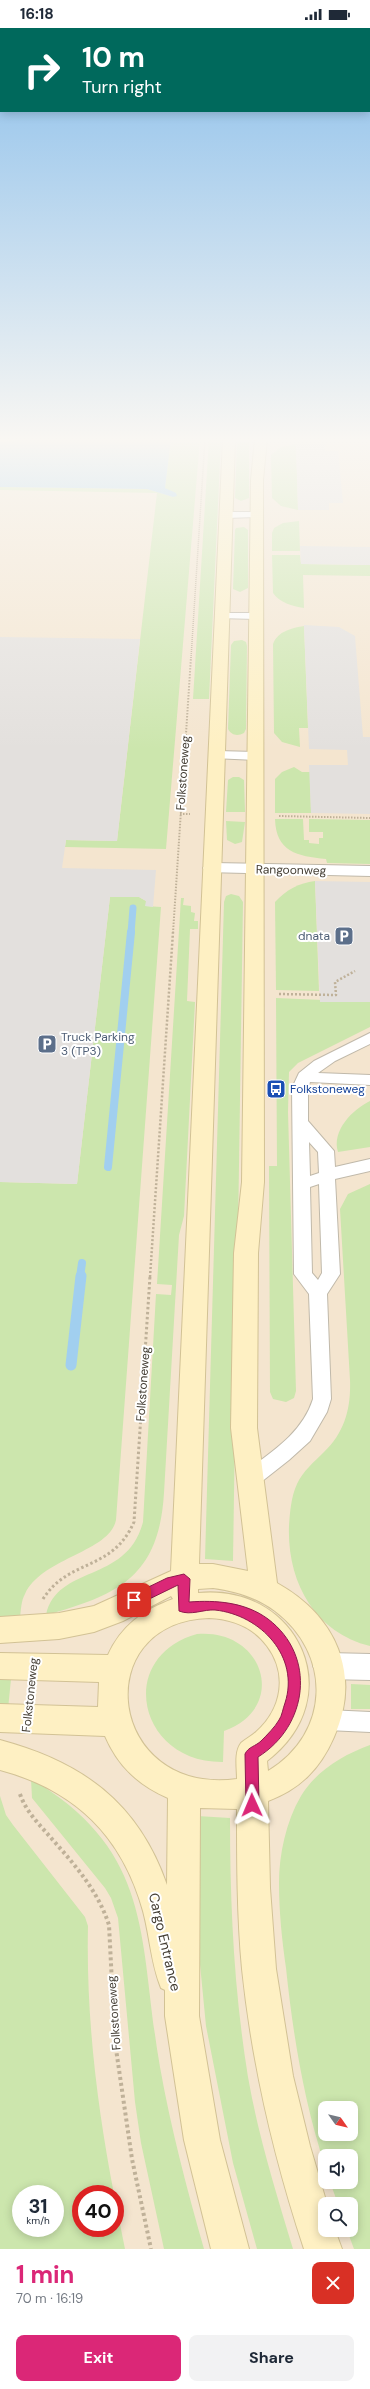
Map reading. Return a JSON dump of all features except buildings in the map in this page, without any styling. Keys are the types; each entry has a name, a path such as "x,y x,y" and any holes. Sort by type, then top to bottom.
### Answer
{"street":[{"path":"183,1608 225,543"},
{"path":"257,543 253,1182 246,1253 244,1407 249,1480 264,1588"},
{"name":"Rangoonweg","path":"212,868 370,871"},
{"path":"0,1630 83,1622 125,1606 161,1586 184,1579 208,1576 230,1578 264,1588 288,1603 306,1621 319,1641 328,1666 332,1699 327,1720 321,1734 299,1766 277,1783 252,1791 217,1796 184,1791 151,1774 132,1756 115,1722 112,1694 116,1669 132,1640 143,1629 157,1619 183,1608 215,1605 249,1614 263,1622 275,1633 287,1650 294,1670 295,1691 291,1711 276,1735 252,1754 252,1791 256,1933 266,2015 284,2117 323,2249"},
{"path":"0,1666 116,1669"},
{"path":"328,1666 370,1667"},
{"path":"0,1718 115,1722"},
{"name":"Cargo Entrance","path":"12,1757 57,1774 93,1800 114,1820 133,1846 142,1861 160,1910 182,2016"},
{"path":"184,1791 182,2016 202,2140 230,2249"}],"lane":[{"path":"222,616 256,616"},
{"path":"217,755 256,756"},
{"path":"249,1480 309,1429 320,1410 322,1389 318,1293 303,1274 300,1088 304,1077 316,1066 370,1038"},
{"path":"304,1077 370,1080"},
{"path":"300,1122 326,1151 331,1274 318,1293"},
{"path":"302,1184 370,1165"},
{"path":"327,1720 370,1722"}],"path":[{"name":"Folkstoneweg","path":"38,1627 40,1604 48,1590 62,1579 118,1549 129,1536 134,1522 198,543"},
{"path":"256,816 370,818"},
{"path":"254,994 336,995 335,982 355,971"},
{"name":"Folkstoneweg","path":"12,1757 22,1800 98,1897 107,1915 109,1925 115,2042 119,2073 132,2159 152,2249"}],"shaded area":[{"path":"0,543 370,543 370,2249 0,2249"},
{"path":"300,546 370,547 370,565 301,564"},
{"path":"304,625 339,627 355,636 363,737 370,737 370,814 311,813 309,765 348,765 347,750 309,749"},
{"name":"Truck Parking 3 (TP3)","path":"0,637 140,639 117,841 66,840 62,868 156,870 153,907 145,906 146,901 139,897 110,897 77,1184 0,1182"},
{"name":"dnata","path":"315,881 370,882 370,1002 320,1002"}],"green space":[{"path":"151,543 191,543 166,849 65,847 66,840 117,841"},
{"path":"203,543 216,543 209,699 193,699"},
{"path":"235,543 248,543 248,588 240,592 233,589"},
{"path":"272,543 300,543 300,551 272,551"},
{"path":"272,555 300,555 301,564 370,565 370,576 303,575 304,608 283,602 273,593"},
{"path":"304,626 308,728 299,728 300,747 282,742 274,733 273,644 282,633 290,629"},
{"path":"242,640 246,642 247,646 246,729 244,733 237,735 231,733 228,729 231,645 234,641"},
{"path":"294,767 302,772 310,772 311,813 275,813 275,779 282,772"},
{"path":"233,777 239,777 244,780 245,812 226,812 228,780"},
{"path":"275,819 303,819 304,840 309,840 309,843 319,844 319,838 323,838 323,832 309,832 309,819 370,820 370,864 327,863 326,859 297,854 284,845 279,839"},
{"path":"226,821 245,822 242,842 235,844 227,840"},
{"path":"315,881 319,991 276,990 275,902 293,888 304,883"},
{"path":"231,894 239,896 243,902 233,1561 205,1559 224,902 226,896"},
{"path":"110,897 139,897 146,901 146,906 161,907 116,1520 111,1531 102,1540 59,1563 33,1582 25,1594 21,1606 20,1618 0,1620 0,1182 77,1184"},
{"path":"181,898 184,898 183,905 191,906 191,912 195,913 194,921 198,921 198,929 190,929 187,1001 195,1002 184,1216 179,1235 164,1493 160,1521 154,1544 144,1563 130,1578 114,1589 95,1599 46,1615 53,1599 64,1588 123,1556 135,1542 143,1522 156,1294 171,1295 172,1285 157,1284"},
{"path":"276,998 370,1002 370,1027 298,1063 289,1072 288,1112 296,1391 294,1398 286,1402 273,1399 270,1392 269,1166 277,1166"},
{"path":"370,1101 370,1147 338,1152 338,1136 345,1122 357,1109"},
{"path":"370,1184 370,1646 350,1639 333,1629 319,1616 308,1601 299,1584 293,1566 289,1526 292,1499 299,1479 337,1436 342,1428 348,1410 350,1380 340,1209 348,1194"},
{"path":"197,1634 220,1636 239,1643 252,1656 260,1672 262,1689 257,1705 244,1720 224,1731 223,1762 194,1758 172,1746 156,1728 147,1707 147,1685 155,1664 171,1646"},
{"path":"0,1678 11,1679 8,1709 0,1709"},
{"path":"351,1684 370,1685 370,1709 351,1709"},
{"path":"370,1745 370,2249 354,2249 350,2237 358,2237 358,2197 335,2197 333,2189 358,2189 358,2149 320,2149 311,2117 300,2068 292,2018 282,1936 279,1894 279,1872 284,1838 291,1816 301,1796 315,1778 331,1764"},
{"path":"31,1779 72,1808 101,1838 121,1870 134,1904 143,1941 153,2022 164,2090 180,2159 204,2249 164,2249 141,2143 135,2102 118,1918 111,1898 105,1888 32,1798"},
{"path":"0,1796 6,1815 85,1917 88,1926 89,1993 94,2061 102,2128 112,2185 72,2185 72,2237 123,2237 125,2249 0,2249"},
{"path":"197,1816 230,1818 234,1948 243,2045 257,2120 293,2249 257,2249 233,2163 206,2026 198,1944"}],"waterway":[{"path":"131,933 133,908"},
{"path":"108,1167 131,932"},
{"path":"80,1277 82,1263"},
{"path":"71,1365 81,1276"}],"place":[{"name":"dnata","path":"344,936"},
{"name":"Truck Parking 3 (TP3)","path":"47,1044"},
{"name":"Folkstoneweg","path":"276,1089"}],"route":[{"path":"134,1600 151,1590 177,1580 184,1579 183,1608 200,1605 215,1605 233,1608 249,1614 263,1622 275,1633 287,1650 294,1670 295,1691 291,1711 285,1723 276,1735 265,1746 252,1754 252,1805"}]}
